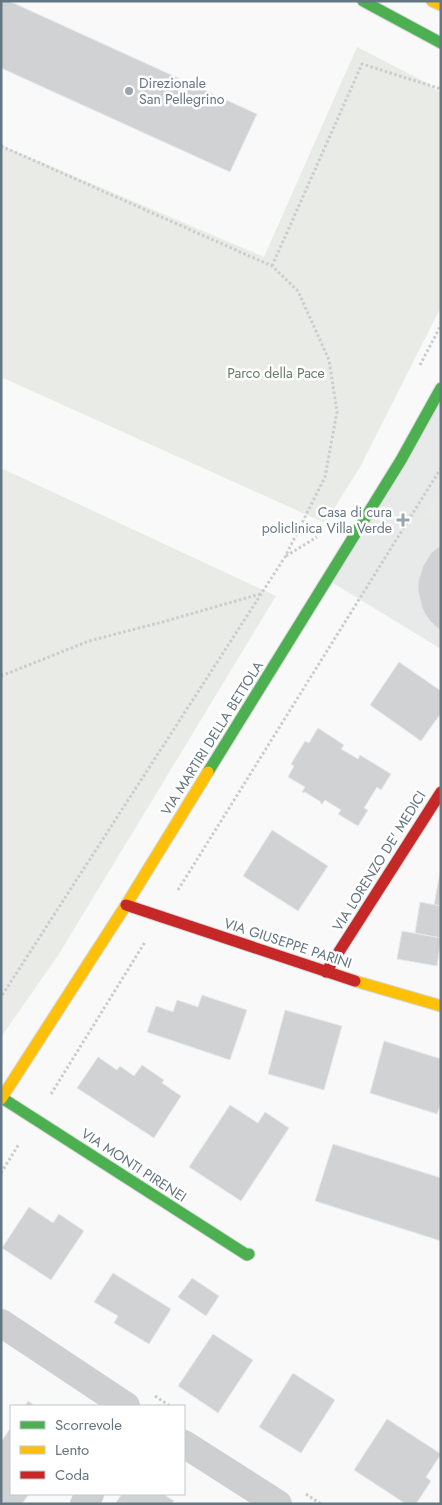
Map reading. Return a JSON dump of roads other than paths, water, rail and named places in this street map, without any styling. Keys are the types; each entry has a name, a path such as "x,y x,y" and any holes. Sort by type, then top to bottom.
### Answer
{"street":[{"path":"363,1 441,43"},
{"path":"432,1 441,5"},
{"name":"VIA MARTIRI DELLA BETTOLA","path":"2,1099 126,905 382,492 441,388"},
{"name":"VIA LORENZO DE' MEDICI","path":"326,972 441,792"},
{"name":"VIA GIUSEPPE PARINI","path":"126,905 326,972 441,1006"},
{"name":"VIA MONTI PIRENEI","path":"2,1099 249,1254"},
{"path":"1,1323 124,1405"},
{"path":"185,1445 278,1504"}],"place":[{"name":"Direzionale San Pellegrino","path":"129,91"},
{"name":"Casa di cura policlinica Villa Verde","path":"403,520"}],"park label":[{"name":"Parco della Pace","path":"276,373"}]}
